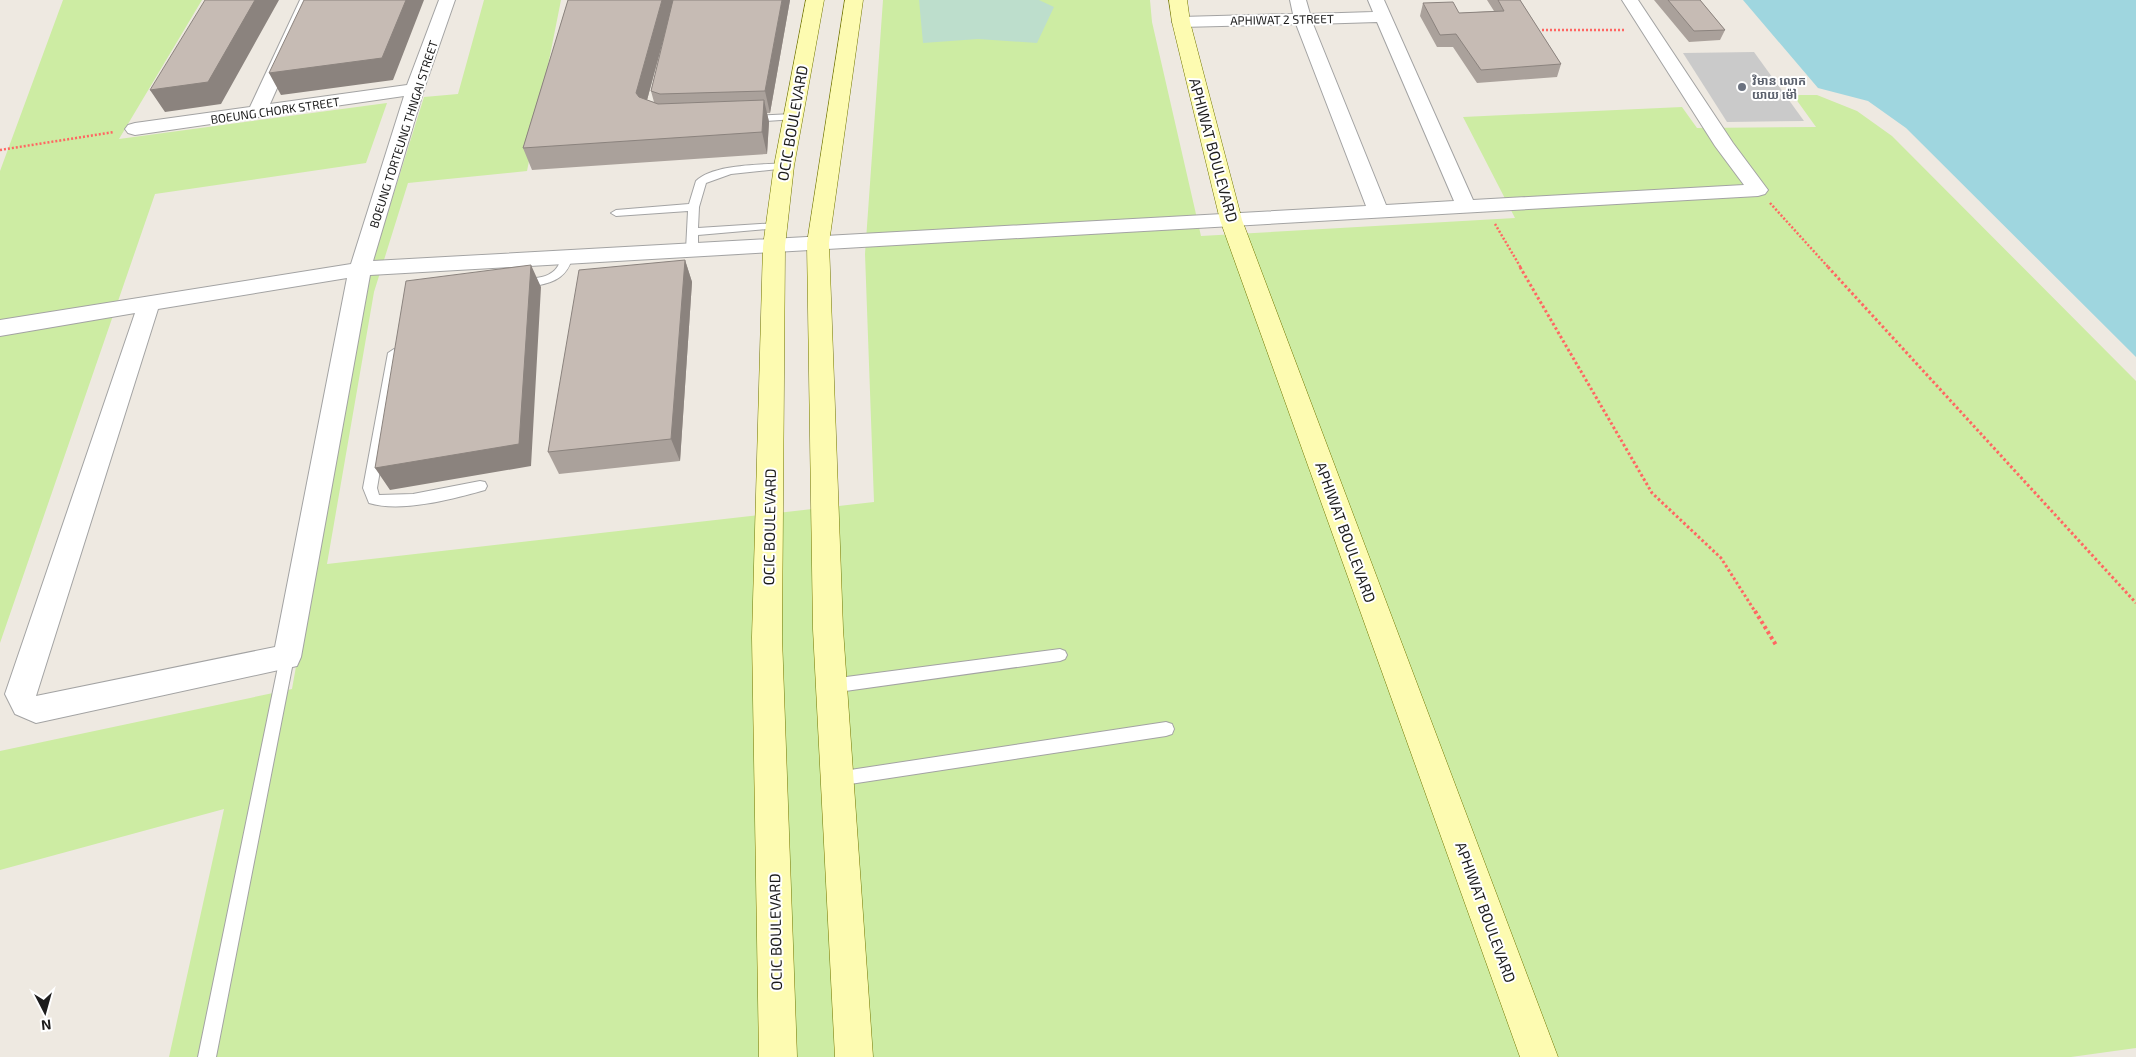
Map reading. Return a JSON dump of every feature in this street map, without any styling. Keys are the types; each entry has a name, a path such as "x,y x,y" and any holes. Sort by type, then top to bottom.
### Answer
{"street":[{"path":"257,112 308,0"},
{"name":"BOEUNG TORTEUNG THNGAI STREET","path":"287,657 360,269 415,89 448,0"},
{"name":"OCIC BOULEVARD","path":"778,1057 767,637 775,236 784,166 815,0"},
{"path":"854,0 818,243 828,629 854,1057"},
{"path":"1298,0 1303,19 1378,211"},
{"path":"1630,0 1725,146 1758,190"},
{"path":"1379,8 1466,206"},
{"name":"APHIWAT 2 STREET","path":"1179,11 1303,19 1379,8"},
{"name":"APHIWAT BOULEVARD","path":"1179,11 1230,220 1539,1057"},
{"name":"BOEUNG CHORK STREET","path":"135,130 415,89"},
{"path":"0,328 360,269 567,257 692,241 775,236 818,243 1758,190"},
{"path":"149,304 20,694 25,705 36,710 287,657"}],"lane":[{"path":"738,119 793,117"},
{"path":"692,241 694,207 701,181 711,175 722,172 784,166"},
{"path":"616,213 694,207"},
{"path":"510,285 542,282 557,275 565,267 567,257"},
{"path":"396,345 370,488 374,499 386,502 402,501 480,486"},
{"path":"831,686 1060,655"},
{"path":"207,1057 287,657"},
{"path":"837,779 1166,729"}],"path":[{"path":"1542,30 1650,30"},
{"path":"0,150 135,130"},
{"path":"1758,190 2136,603"},
{"path":"1466,206 1493,220 1652,493 1720,558 1776,645"}],"shaded area":[{"name":"វិមាន លោក យាយ ម៉ៅ","path":"1754,52 1804,121 1727,122 1683,53"}],"green space":[{"path":"63,0 202,0 119,139 387,103 366,163 155,194 0,643 0,171"},
{"path":"484,0 561,0 527,171 408,183 374,292 327,564 874,502 865,254 883,0 1150,0 1152,22 1201,236 1515,218 1463,117 1682,107 1697,128 1816,127 1793,95 1817,95 1857,111 1892,136 2136,381 2136,1048 2071,1057 169,1057 224,809 0,870 0,751 292,689 363,292 424,97 458,94"},
{"path":"919,0 1039,0 1054,7 1037,43 978,39 923,43"}],"water":[{"path":"1743,0 2136,0 2136,357 1906,128 1868,101 1818,88"}],"building":[{"path":"205,0 255,0 208,82 150,90"},
{"path":"304,0 406,0 382,58 269,73"},
{"path":"568,0 662,0 636,93 639,97 658,104 764,100 762,132 523,148"},
{"path":"673,0 782,0 765,91 660,94 651,91"},
{"path":"1498,0 1520,0 1561,64 1481,70 1456,34 1440,35 1423,3 1453,2 1459,13 1504,11"},
{"path":"1668,0 1700,0 1725,30 1694,31"},
{"path":"685,260 671,439 548,452 579,270"},
{"path":"531,265 519,444 375,468 406,281"}],"place":[{"name":"វិមាន លោក យាយ ម៉ៅ","path":"1742,87"}]}
